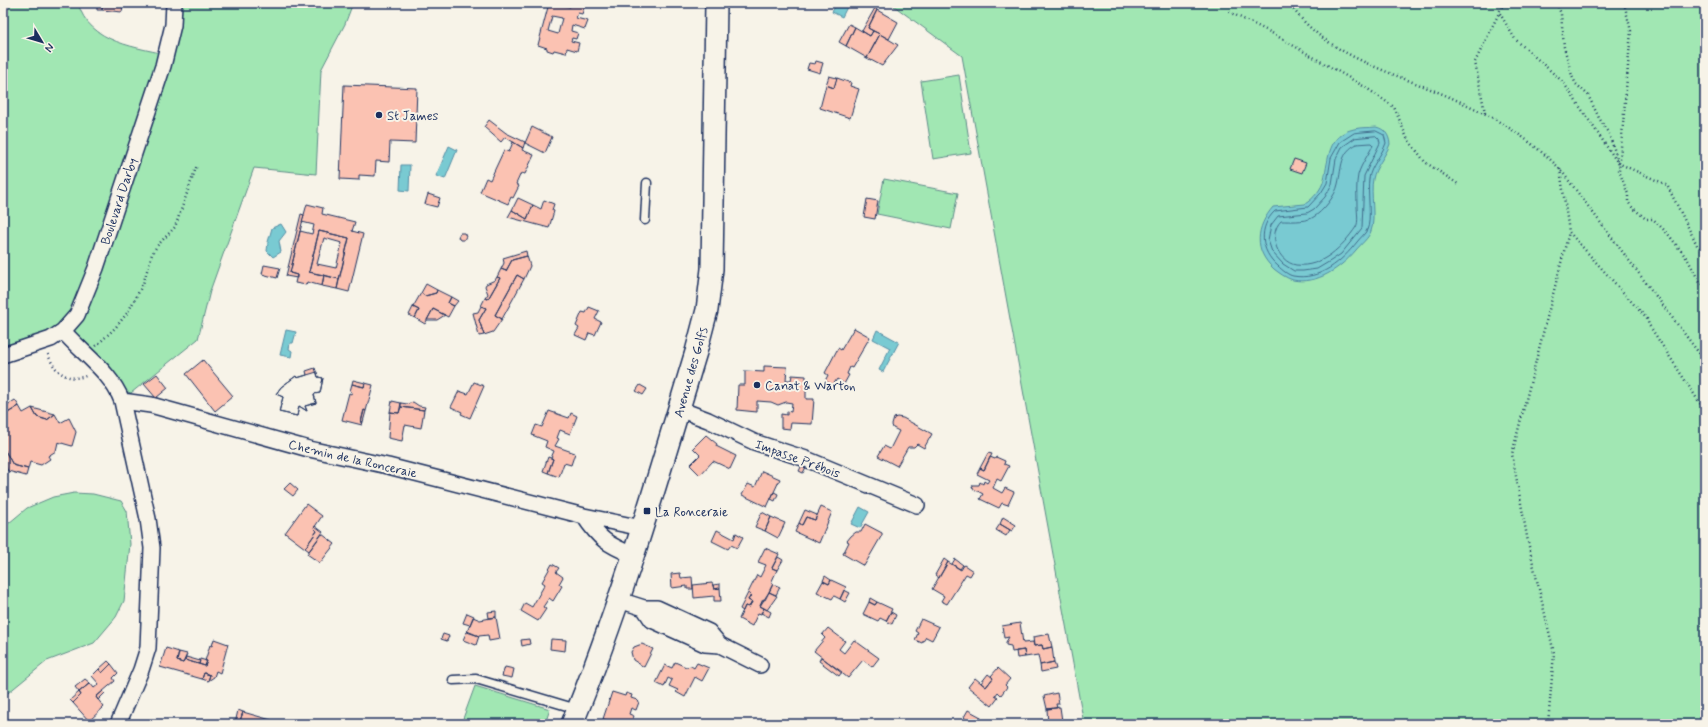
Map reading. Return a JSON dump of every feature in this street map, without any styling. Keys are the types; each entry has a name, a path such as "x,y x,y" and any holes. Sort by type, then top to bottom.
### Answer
{"main road":[{"name":"Avenue des Golfs","path":"576,719 619,600 679,409 707,310 712,269 716,3"}],"street":[{"name":"Boulevard Darby","path":"3,355 50,339 63,331 77,315 96,268 163,66 173,26 174,3"},
{"path":"63,331 111,380 122,400 148,520 152,548 148,648 141,670 118,724"},
{"name":"Chemin de la Ronceraie","path":"122,400 151,405 309,449 388,466 584,516 642,528"},
{"name":"Impasse Prébois","path":"679,409 708,420 754,442 806,459 917,505"},
{"path":"584,516 595,533 614,548 633,554"},
{"path":"619,600 644,608 652,620 705,644 720,645 760,665"}],"lane":[{"path":"644,220 647,183"},
{"path":"453,680 476,679 576,719"}],"path":[{"path":"1289,3 1315,32 1338,49 1485,113 1530,141 1560,169 1705,361"},
{"path":"1485,113 1475,62 1504,3"},
{"path":"1557,3 1561,14 1564,46 1572,76 1576,84 1588,95 1599,118 1609,134 1618,163"},
{"path":"1624,3 1631,31 1618,170 1628,194 1628,202 1646,219 1653,219 1668,234 1688,260 1700,283 1705,285"},
{"path":"1229,12 1270,32 1358,83 1394,107 1407,138 1425,162 1458,184"},
{"path":"1499,12 1515,39 1563,82 1618,163 1667,185 1698,247 1705,252"},
{"path":"95,347 116,327 128,312 143,284 152,254 157,246 169,236 175,227 197,165"},
{"path":"1548,724 1554,653 1528,542 1512,454 1569,232 1560,169"},
{"path":"1569,232 1647,319 1649,325 1705,411"},
{"path":"42,341 49,359 66,376 74,379 88,376 90,369"}],"green space":[{"path":"3,3 78,3 84,17 93,27 116,42 173,56 181,23 182,3 353,3 345,24 321,70 316,174 254,168 210,291 198,339 131,393 122,390 107,365 85,341 51,329 34,338 22,342 3,345"},
{"path":"890,3 1705,3 1705,724 1084,724 962,56"},
{"path":"959,75 971,153 933,159 921,81"},
{"path":"884,179 958,193 951,229 877,214"},
{"path":"74,493 93,494 121,501 127,511 130,544 124,601 116,617 94,643 47,661 3,697 3,528 27,508 53,497"},
{"path":"475,686 550,709 545,724 461,724"}],"water":[{"path":"837,3 849,3 842,17 832,12"},
{"path":"1376,127 1382,129 1386,133 1390,144 1376,170 1373,179 1373,220 1371,231 1368,236 1350,257 1336,269 1320,277 1302,281 1293,280 1274,269 1267,262 1260,246 1260,230 1267,215 1273,207 1305,204 1314,197 1323,183 1329,156 1334,142 1345,132 1359,128"},
{"path":"449,146 457,150 445,179 436,176"},
{"path":"401,165 410,165 409,191 400,190"},
{"path":"281,224 286,232 279,241 281,252 273,257 267,251 268,242 272,228"},
{"path":"286,330 296,332 293,343 290,343 289,349 292,351 291,357 280,355"},
{"path":"877,330 899,342 883,372 879,370 890,348 873,339"},
{"path":"860,507 869,512 860,528 851,524"}],"building":[{"path":"97,3 103,3 102,10 97,10"},
{"path":"103,3 134,3 134,7 102,5"},
{"path":"546,3 564,3 563,5 570,7 571,3 580,3 585,5 582,14 578,13 576,18 588,21 585,29 572,25 571,31 578,33 576,39 572,38 571,41 579,43 577,51 567,48 566,53 554,50 553,52 538,45 548,7 545,6","holes":["552,16 562,18 558,34 548,31"]},
{"path":"102,5 123,6 122,12 102,10"},
{"path":"875,8 877,10 868,28 873,31 870,36 862,31"},
{"path":"877,10 898,22 889,39 868,28"},
{"path":"849,24 855,27 846,46 839,42"},
{"path":"855,27 870,36 873,31 880,34 867,58 846,46"},
{"path":"880,34 898,45 882,66 867,58"},
{"path":"816,61 823,63 820,73 807,69 809,63 815,64"},
{"path":"829,76 837,78 834,88 826,85"},
{"path":"837,78 851,83 850,86 859,89 850,118 820,108 826,85 834,88"},
{"name":"St James","path":"344,85 417,88 415,143 390,142 389,162 376,161 375,176 359,175 359,180 340,179"},
{"path":"489,120 506,133 525,142 523,148 505,137 501,142 484,127"},
{"path":"532,127 552,137 545,153 525,143"},
{"path":"513,142 523,148 522,150 534,155 525,174 521,173 516,184 519,186 508,204 480,192 486,178 490,180 504,150 509,152"},
{"path":"1294,159 1306,163 1302,173 1290,169"},
{"path":"428,194 440,198 437,207 425,204"},
{"path":"518,198 533,205 527,219 512,210"},
{"path":"867,199 878,201 875,219 864,217"},
{"path":"544,200 554,204 552,210 554,211 549,228 508,217 512,210 527,219 533,205 541,209"},
{"path":"307,204 323,208 322,214 355,222 352,231 363,234 349,292 337,289 349,238 319,231 309,272 324,275 322,286 307,282 306,285 295,283 297,275 290,273 300,231 312,234 314,225 302,222"},
{"path":"301,214 304,215 290,273 297,275 297,278 286,276"},
{"path":"319,231 349,238 339,279 309,272","holes":["324,238 342,243 336,268 317,264"]},
{"path":"460,233 464,233 466,236 464,240 460,240 458,237"},
{"path":"526,251 527,256 512,260 506,271 501,269 504,263 503,258"},
{"path":"527,256 530,266 524,279 517,275 495,315 502,319 493,332 484,335 479,320 486,308 481,306 485,298 488,299 500,278 497,277 501,269 506,271 512,260"},
{"path":"264,265 280,268 277,278 262,274"},
{"path":"324,275 339,279 337,289 322,286"},
{"path":"517,275 524,279 502,319 495,315"},
{"path":"497,277 500,278 488,299 485,298 488,294 485,286 486,284 495,280"},
{"path":"426,284 437,290 436,293 425,296 421,293"},
{"path":"437,290 451,297 448,303 454,306 448,317 433,309 425,324 415,318 419,310 413,307 421,293 425,296 436,293"},
{"path":"451,297 458,301 454,306 448,303"},
{"path":"481,306 486,308 479,320 484,335 479,336 473,313 478,312"},
{"path":"413,307 419,310 415,318 409,315"},
{"path":"589,307 599,311 595,319 601,322 595,335 589,333 586,340 575,335 579,328 576,326 582,312 586,313"},
{"path":"433,309 445,315 437,320 427,320"},
{"path":"854,328 870,337 852,368 850,367 847,374 849,375 844,384 837,379 833,385 825,381 828,375 825,373 838,348 841,350"},
{"path":"203,360 233,396 215,411 186,374"},
{"path":"764,366 787,367 786,380 791,380 792,375 806,376 806,399 814,399 812,424 791,423 790,429 781,428 781,414 787,415 787,411 791,412 792,403 786,402 778,405 771,402 757,401 757,412 737,410 738,385 745,385 745,371 764,372"},
{"path":"315,368 318,377 323,378 320,393 314,394 316,403 305,406 307,411 299,406 297,416 279,412 283,397 276,394 281,387 296,376 297,378 307,375 306,371"},
{"path":"317,372 318,377 323,378 320,393 314,394 316,403 305,406 307,411 299,406 297,416 279,412 283,397 276,394 281,387 296,376 297,378"},
{"path":"157,374 168,388 156,398 144,384"},
{"path":"353,380 365,383 364,387 352,384"},
{"path":"474,382 484,386 470,418 451,407 459,391 468,394"},
{"path":"365,383 373,385 366,411 364,410 361,422 363,422 362,425 342,420 349,393 351,394 352,392 350,391 352,384 364,387"},
{"path":"640,385 647,389 643,395 636,391"},
{"path":"15,400 19,406 6,414 3,408"},
{"path":"392,401 401,403 399,413 390,412"},
{"path":"413,402 419,406 425,407 424,410 401,407 401,403 407,404"},
{"path":"19,406 23,413 32,408 37,417 47,420 55,414 60,423 69,418 76,432 72,446 58,442 56,451 48,456 50,459 41,465 30,462 28,469 13,465 3,447 3,424 6,414"},
{"path":"401,407 424,410 421,428 405,425 402,441 388,438 390,412 399,413"},
{"path":"32,408 55,414 47,420 37,417"},
{"path":"364,410 366,411 363,422 361,422"},
{"path":"549,411 569,418 571,413 577,416 570,434 560,430 557,438 559,439 555,446 575,453 571,465 564,463 559,477 548,473 554,451 545,447 547,441 532,435 536,425 542,427"},
{"path":"894,418 903,418 932,434 924,448 917,444 914,447 908,447 897,466 878,456 884,446 890,449 899,431 893,428 892,425"},
{"path":"706,435 717,444 716,446 736,456 730,469 713,461 700,475 690,465 700,455 693,448"},
{"path":"3,447 13,465 28,469 26,476 8,471 3,462"},
{"path":"988,453 992,454 984,470 980,468"},
{"path":"548,457 553,459 548,473 543,471"},
{"path":"990,457 995,459 996,457 1005,461 1004,464 1009,466 1001,481 997,479 993,488 1002,493 1005,488 1014,492 1008,505 1002,503 999,508 980,499 983,494 972,488 973,485 979,485 980,482 983,484 984,481 987,483 989,480 977,474 980,468 984,470"},
{"path":"802,465 806,467 803,473 799,471"},
{"path":"762,471 780,479 767,507 742,495 748,484 755,487"},
{"path":"290,483 298,490 293,496 284,489"},
{"path":"774,492 778,494 775,501 771,499"},
{"path":"306,504 322,516 314,528 317,531 305,548 285,533"},
{"path":"821,507 832,512 819,543 795,532 799,523 802,525 806,517 815,520"},
{"path":"805,510 817,515 815,520 806,517 802,525 799,523"},
{"path":"762,512 771,517 765,531 755,527"},
{"path":"771,517 785,523 778,538 765,531"},
{"path":"1003,517 1016,525 1012,531 1000,524"},
{"path":"865,524 882,533 882,535 864,566 843,554 849,542 847,541 856,532 861,532"},
{"path":"1000,524 1010,530 1006,536 996,530"},
{"path":"315,526 323,532 309,551 305,548 317,531 314,528"},
{"path":"717,530 734,539 736,533 743,537 737,548 731,545 728,549 712,541"},
{"path":"322,534 335,544 320,563 307,554"},
{"path":"765,548 779,554 772,568 777,570 771,583 773,584 765,600 763,599 760,606 764,608 761,614 758,613 752,626 739,619 745,606 749,607 752,602 748,600 751,595 748,593 757,575 760,577 766,565 758,562"},
{"path":"778,557 783,560 777,570 772,568"},
{"path":"944,559 948,562 939,578 935,575"},
{"path":"955,559 963,565 960,569 952,564"},
{"path":"948,562 961,570 964,565 973,571 970,576 966,574 947,604 941,601 944,596 932,589"},
{"path":"552,564 559,568 556,572 563,577 559,584 562,586 553,601 549,598 543,607 546,609 538,621 521,611 525,603 532,607 545,584 542,582"},
{"path":"680,573 681,578 692,577 693,589 687,589 687,586 672,588 671,574"},
{"path":"825,576 831,580 829,584 823,581"},
{"path":"831,580 846,587 840,599 834,596 832,599 817,592 823,581 829,584"},
{"path":"712,583 714,589 720,588 721,601 714,601 714,596 694,598 693,585"},
{"path":"720,584 720,588 714,589 713,585"},
{"path":"773,584 780,587 776,595 769,592"},
{"path":"844,590 850,593 845,602 840,599"},
{"path":"769,592 777,596 767,610 760,606"},
{"path":"748,593 751,595 748,600 752,602 749,607 745,606 743,611 740,609"},
{"path":"870,598 877,602 875,605 869,602"},
{"path":"869,602 875,605 877,602 892,609 886,621 880,618 878,621 863,614"},
{"path":"764,608 771,612 769,617 761,613"},
{"path":"496,611 496,617 489,618 488,612"},
{"path":"891,612 896,615 892,624 886,621"},
{"path":"467,613 474,616 470,625 463,623"},
{"path":"473,617 480,620 496,617 500,639 489,641 488,635 479,636 467,632"},
{"path":"921,619 939,627 932,640 926,637 922,643 915,640 918,633 915,631"},
{"path":"1020,623 1023,643 1033,642 1034,646 1042,645 1043,649 1052,647 1054,662 1040,665 1038,655 1025,657 1024,650 1012,652 1011,646 1006,645 1009,637 1004,638 1002,626"},
{"path":"828,628 845,641 839,649 844,653 854,640 879,658 872,667 863,660 848,678 814,651 825,638 822,635"},
{"path":"467,631 479,636 476,645 463,640"},
{"path":"443,634 449,636 447,641 441,639"},
{"path":"1049,634 1052,647 1043,649 1042,645 1034,646 1033,637"},
{"path":"214,639 228,644 220,673 216,671 214,677 208,681 210,675 204,673 202,679 160,667 166,648 179,652 177,661 183,663 185,660 205,666 210,645 212,646"},
{"path":"529,639 530,644 522,646 521,640"},
{"path":"551,639 566,640 565,651 550,649"},
{"path":"642,644 653,649 644,667 633,660 631,652 634,647"},
{"path":"1024,650 1025,657 1017,658 1016,651"},
{"path":"179,652 187,654 183,663 177,661"},
{"path":"186,657 200,661 199,664 185,660"},
{"path":"821,657 842,672 839,676 819,661"},
{"path":"200,659 207,661 205,666 199,664"},
{"path":"108,661 111,664 102,673 99,669"},
{"path":"675,662 686,667 691,666 694,668 697,663 709,668 702,681 695,677 685,697 676,692 678,690 669,686 672,680 668,678 664,687 656,683 665,665 672,668"},
{"path":"1054,662 1056,669 1041,672 1040,665"},
{"path":"111,664 118,673 113,678 115,681 96,697 104,707 89,721 73,703 81,695 79,692 90,683 94,688 99,684 92,676 99,669 102,673"},
{"path":"505,667 514,669 512,678 502,676"},
{"path":"998,668 1010,679 1005,685 1007,687 1001,695 998,692 995,696 998,698 992,706 968,687 975,678 986,687 993,678 991,676"},
{"path":"204,673 210,675 208,681 202,679"},
{"path":"988,674 993,678 986,687 981,683"},
{"path":"85,679 90,683 79,692 75,687"},
{"path":"103,691 105,693 98,700 96,697"},
{"path":"79,692 81,695 73,703 70,700"},
{"path":"612,692 625,696 626,693 632,695 631,698 639,702 636,710 631,708 629,714 634,716 631,723 626,722 625,724 617,724 603,719"},
{"path":"1057,693 1059,704 1056,704 1057,708 1047,709 1044,696"},
{"path":"1060,707 1062,721 1064,721 1065,724 1048,724 1047,709"},
{"path":"238,710 243,712 239,724 235,724"},
{"path":"968,710 981,717 977,724 963,724 966,719 964,717"},
{"path":"243,712 271,720 270,724 239,724"}],"place":[{"name":"St James","path":"379,115"},
{"name":"Canat & Warton","path":"757,385"},
{"name":"La Ronceraie","path":"647,511"}]}
